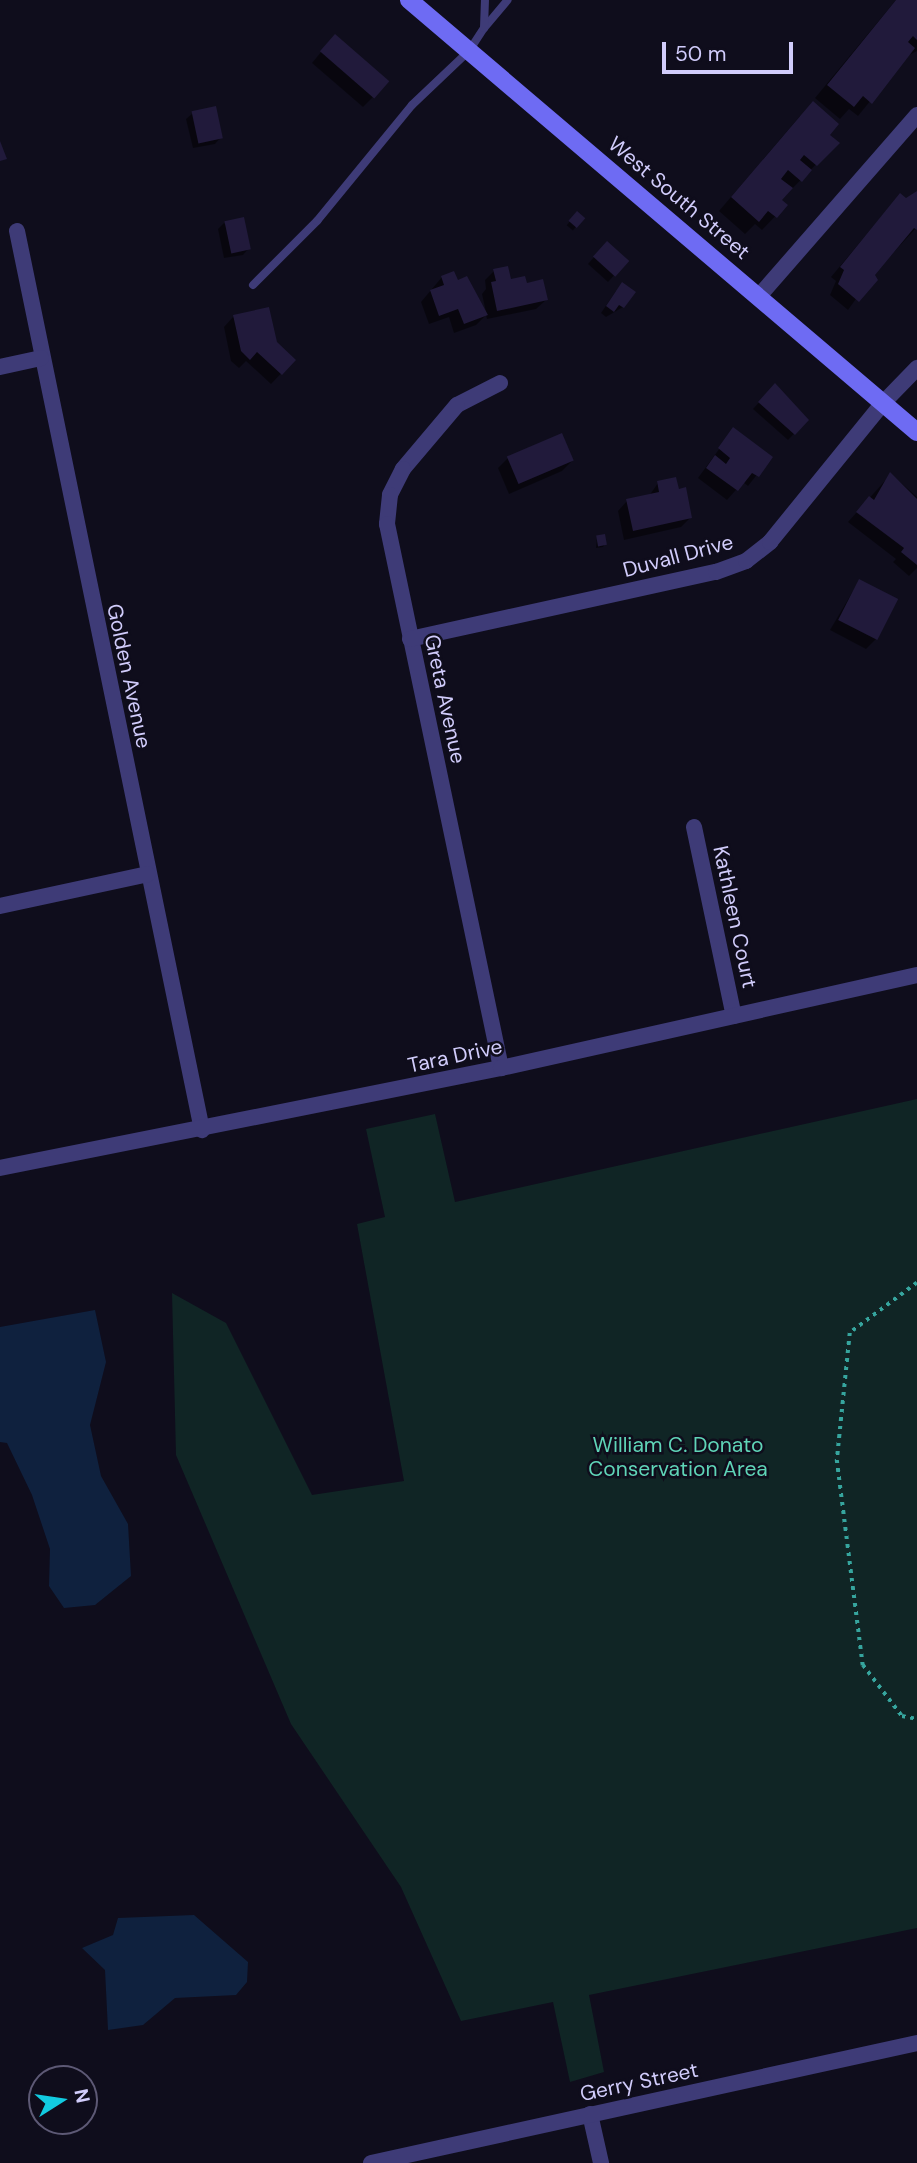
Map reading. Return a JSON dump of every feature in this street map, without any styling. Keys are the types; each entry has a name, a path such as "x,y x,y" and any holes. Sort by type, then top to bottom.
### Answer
{"street":[{"name":"West South Street","path":"409,0 760,295 917,432"},
{"path":"760,295 917,115"},
{"name":"Golden Avenue","path":"17,231 202,1130"},
{"path":"0,367 41,358"},
{"name":"Duvall Drive","path":"410,639 716,572 746,561 769,542 883,403 917,368"},
{"name":"Greta Avenue","path":"500,383 457,405 403,469 390,495 387,524 501,1068"},
{"name":"Kathleen Court","path":"694,827 734,1016"},
{"path":"0,906 148,874"},
{"name":"Tara Drive","path":"0,1168 202,1130 501,1068 917,975"},
{"name":"Gerry Street","path":"371,2163 917,2043"},
{"path":"590,2114 601,2163"}],"lane":[{"path":"484,29 485,0"},
{"path":"253,285 317,221 412,105 469,51 508,0"}],"path":[{"path":"917,1283 850,1333 837,1460 863,1665 902,1716 917,1719"}],"green space":[{"name":"William C. Donato Conservation Area","path":"917,1099 917,1928 589,1995 604,2072 570,2082 553,2002 461,2021 401,1887 291,1724 176,1455 172,1293 226,1323 312,1495 404,1481 357,1224 385,1217 366,1129 435,1114 455,1202"}],"water":[{"path":"95,1310 106,1362 90,1425 101,1476 128,1524 131,1576 95,1605 64,1608 49,1586 50,1549 32,1495 7,1443 0,1442 0,1327"},
{"path":"194,1915 248,1962 247,1982 236,1995 175,1998 143,2025 108,2030 105,1970 82,1948 113,1935 118,1918"}],"building":[{"path":"896,0 917,0 917,40 913,36 908,42 915,48 872,104 863,96 854,107 827,85"},
{"path":"335,34 389,81 374,99 320,51"},
{"path":"813,101 839,124 830,135 840,143 817,166 804,155 800,160 812,170 802,182 788,170 781,179 793,188 782,200 788,205 777,218 768,211 759,222 731,197"},
{"path":"216,106 223,138 198,143 192,111"},
{"path":"0,141 7,159 0,161"},
{"path":"917,191 917,230 914,228 875,275 878,280 859,302 838,284 844,270 840,267 900,193 906,198"},
{"path":"577,211 585,218 577,228 568,221"},
{"path":"244,217 251,249 231,253 224,221"},
{"path":"607,241 629,261 615,277 593,257"},
{"path":"508,266 511,279 525,276 527,283 543,279 548,300 497,311 491,282 496,281 493,269"},
{"path":"454,271 458,280 467,276 488,315 464,324 458,309 439,316 430,290 444,285 441,276"},
{"path":"622,282 636,292 624,308 619,305 614,312 606,306"},
{"path":"269,307 277,342 296,360 282,375 257,352 250,360 241,351 233,315"},
{"path":"775,383 809,420 795,435 758,402"},
{"path":"733,427 773,457 759,477 752,473 738,491 706,468 715,455 726,464 730,458 718,448"},
{"path":"562,433 574,461 518,484 507,456"},
{"path":"890,472 917,499 917,565 901,552 904,548 856,512 869,496 874,500"},
{"path":"676,477 679,489 686,487 692,518 633,531 626,499 659,492 657,481"},
{"path":"605,534 607,545 598,546 596,536"},
{"path":"859,579 898,599 877,640 838,620"}]}
